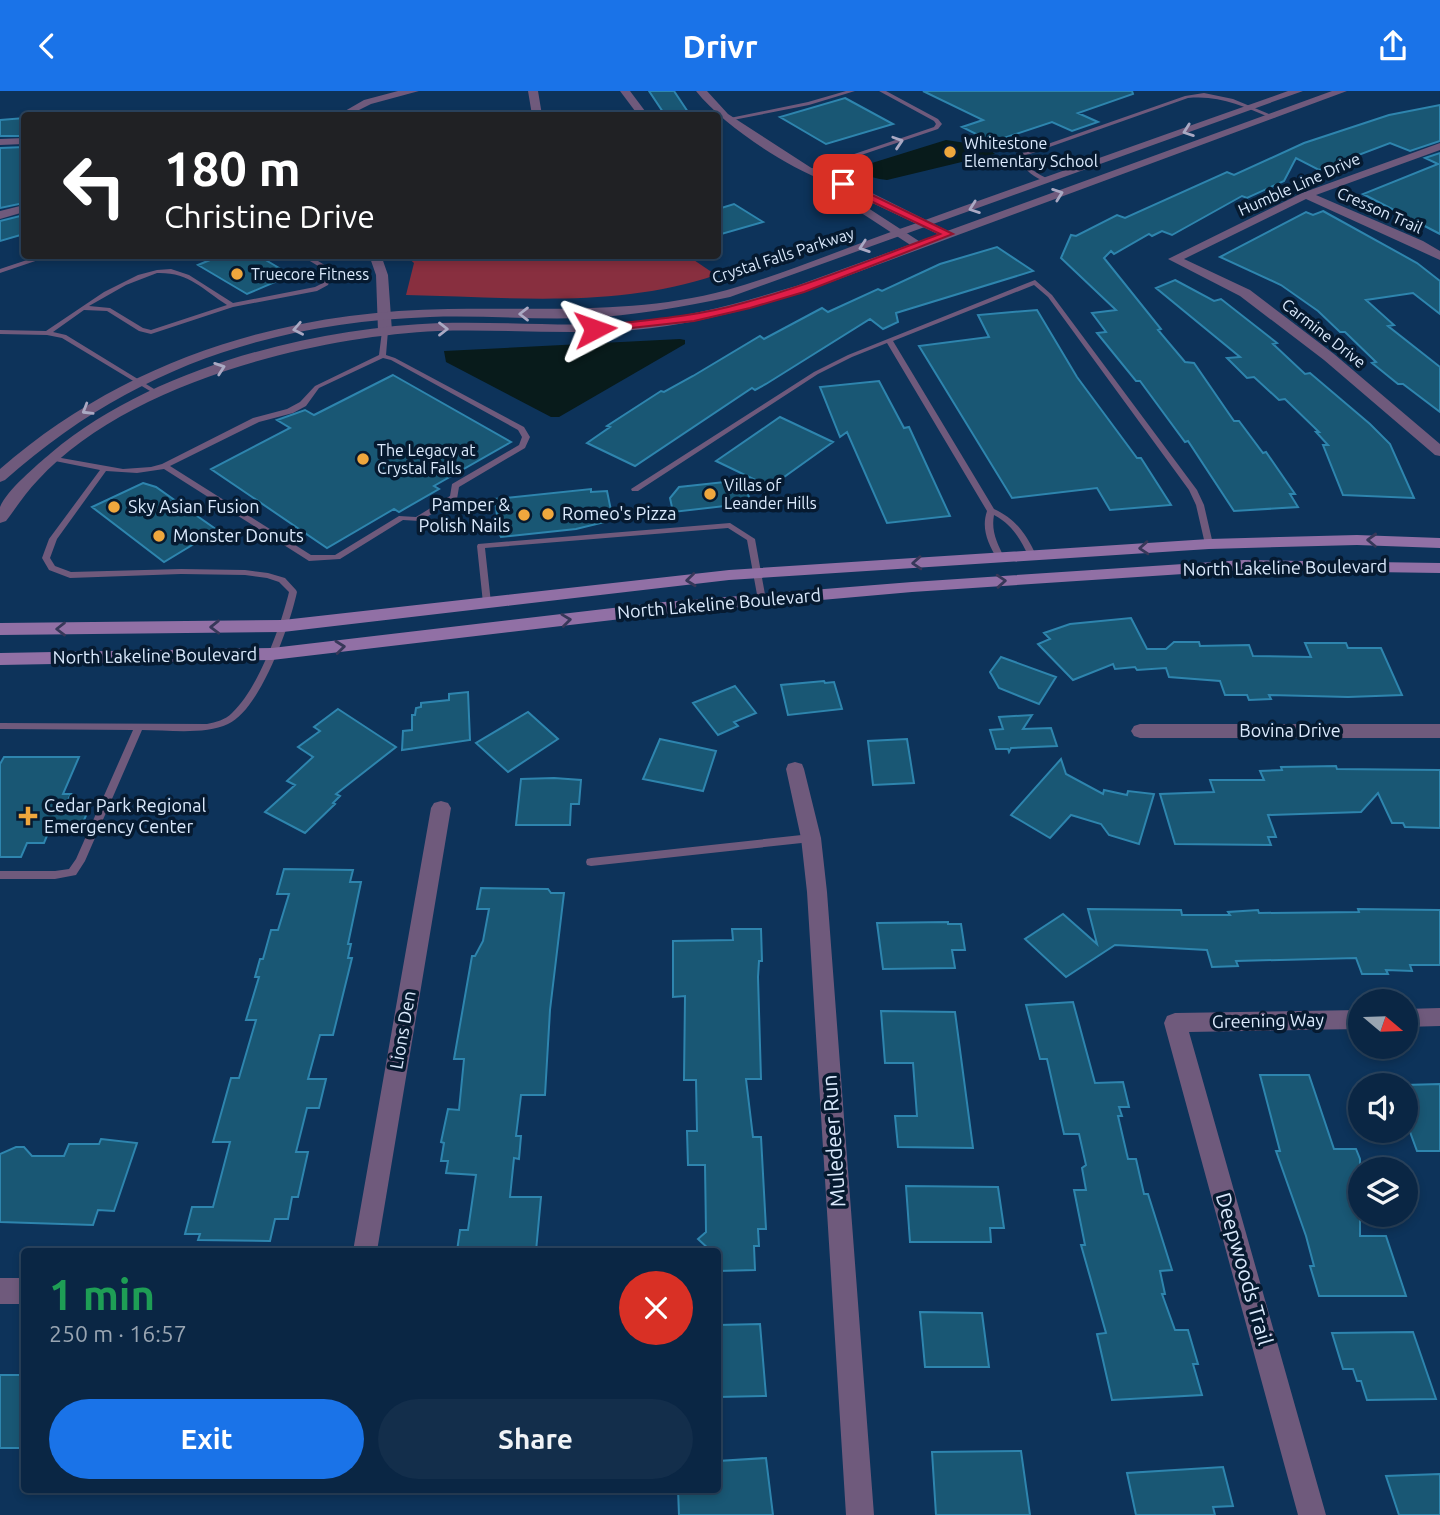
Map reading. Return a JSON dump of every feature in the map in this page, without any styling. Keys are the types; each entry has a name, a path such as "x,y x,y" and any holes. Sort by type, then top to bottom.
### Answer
{"main road":[{"name":"North Lakeline Boulevard","path":"0,629 283,626 757,573 1209,544 1357,540 1440,543"},
{"name":"North Lakeline Boulevard","path":"0,659 272,654 664,608 912,587 1244,565 1440,568"}],"street":[{"path":"347,112 356,105 414,91"},
{"path":"533,91 536,112"},
{"path":"625,91 641,112"},
{"path":"701,91 717,112"},
{"name":"Crystal Falls Parkway","path":"0,477 39,443 83,411 138,381 258,336 347,319 431,313 585,314 677,305 730,293 1298,91"},
{"name":"Crystal Falls Parkway","path":"0,519 28,482 53,459 96,427 157,393 254,356 310,342 415,328 574,330 694,318 746,306 800,289 1342,91"},
{"path":"723,120 810,171 856,189 948,234"},
{"path":"0,142 21,141"},
{"name":"Humble Line Drive","path":"1174,259 1306,195 1440,146"},
{"path":"810,171 830,190 919,245"},
{"name":"Cresson Trail","path":"1306,195 1419,244 1440,256"},
{"path":"0,215 21,209"},
{"path":"376,259 382,275 386,331"},
{"name":"Carmine Drive","path":"1174,259 1245,293 1329,357 1440,452"},
{"name":"Bovina Drive","path":"1140,731 1440,731"},
{"name":"Muledeer Run","path":"794,769 811,838 860,1515"},
{"name":"Lions Den","path":"366,1248 441,808"},
{"path":"1418,1018 1440,1017"},
{"name":"Greening Way","path":"1175,1023 1348,1019"},
{"name":"Deepwoods Trail","path":"1175,1023 1312,1515"},
{"path":"0,1291 21,1291"}],"lane":[{"path":"723,120 809,103 852,91"},
{"path":"810,171 936,128 939,124 882,91"},
{"path":"1048,181 1025,168 1024,154 1187,97 1218,95 1273,117"},
{"path":"0,271 38,259"},
{"path":"82,308 108,309 141,330 151,332 232,306 317,289 326,284 331,271 310,259"},
{"path":"47,333 117,286 154,272 170,271 188,278 232,306"},
{"path":"635,489 816,373 850,356 1035,282 1050,296 1193,490 1200,505 1209,544"},
{"path":"382,356 386,331"},
{"path":"0,332 64,336 157,393"},
{"path":"890,342 991,511 1010,519 1032,555"},
{"path":"53,459 127,473 151,470 256,420 290,411 303,404 317,387 382,356 393,359 521,429 526,437 522,446 455,486 454,497 417,520 402,517 337,557 323,560 309,558 165,465"},
{"path":"0,726 207,727 225,723 239,713 272,654 290,609 293,592 281,579 258,573 70,575 52,568 46,558 53,539 104,468"},
{"path":"991,511 987,522 991,540 1000,557"},
{"path":"487,603 481,546 730,525 751,539 762,600"},
{"path":"0,875 55,875 72,872 80,861 139,727"},
{"path":"591,862 811,838"}],"shaded area":[{"path":"946,140 986,146 995,154 887,180 868,175 859,167"},
{"path":"409,259 692,259 716,275 678,286 601,297 523,299 406,295 414,263"},
{"path":"685,340 685,344 559,417 551,417 446,362 444,351"}],"building":[{"path":"649,91 674,91 688,112 663,112"},
{"path":"923,91 1132,91 1133,94 1078,113 1098,122 1072,131 1052,122 992,142 962,127 983,120"},
{"path":"845,98 893,124 826,144 780,117"},
{"path":"1440,105 1440,141 1410,151 1390,143 1319,170 1296,158 1284,181 1247,198 1242,196 1172,235 1162,231 1152,236 1149,234 1114,254 1111,251 1104,258 1161,329 1158,330 1185,362 1194,363 1234,421 1239,421 1263,453 1266,452 1295,494 1290,494 1298,507 1234,511 1188,441 1185,442 1140,381 1136,381 1097,333 1106,332 1092,313 1116,310 1061,258 1071,235 1076,236 1117,215 1125,218 1227,172 1234,175 1304,143 1389,115"},
{"path":"21,118 21,136 0,136 0,120"},
{"path":"21,147 21,204 0,208 0,148"},
{"path":"1440,153 1440,234 1363,194 1438,164 1425,158"},
{"path":"734,204 763,222 721,234 721,208"},
{"path":"1323,211 1417,263 1440,281 1440,314 1413,293 1366,300 1394,325 1388,326 1440,367 1440,412 1372,363 1376,362 1318,311 1281,285 1220,257 1306,212 1313,215"},
{"path":"21,216 21,235 0,241 0,221"},
{"path":"997,247 1033,271 896,313 898,322 883,329 870,319 766,384 755,390 752,388 635,466 587,443 610,427 607,426 661,391 664,392 693,376 760,336 764,339 822,308 828,312 940,264"},
{"path":"212,259 264,259 291,275 247,294 198,265"},
{"path":"1175,280 1214,301 1221,299 1277,343 1273,344 1305,374 1310,373 1370,424 1390,444 1414,498 1343,495 1323,445 1328,445 1316,432 1319,432 1285,399 1279,400 1254,377 1247,378 1227,358 1240,357 1156,288"},
{"path":"1037,310 1077,377 1137,458 1141,458 1171,505 1110,510 1097,488 1012,498 919,346 989,337 978,315"},
{"name":"The Legacy at Crystal Falls","path":"393,375 511,442 434,486 439,489 399,512 394,509 327,548 211,469 290,428 277,420 305,410 314,415"},
{"path":"879,381 904,428 909,427 950,516 887,523 847,432 840,437 820,387"},
{"path":"780,417 833,442 770,487 716,461"},
{"name":"Villas of Leander Hills","path":"743,480 751,503 673,512 670,498 679,487"},
{"path":"143,483 156,487 217,530 164,562 92,507"},
{"path":"591,489 591,492 607,491 613,520 576,529 501,537 495,499"},
{"path":"1131,618 1147,649 1166,649 1174,642 1199,642 1200,646 1249,645 1253,656 1311,657 1305,643 1346,643 1348,648 1381,648 1402,695 1269,695 1271,699 1249,700 1247,695 1225,695 1220,681 1169,677 1166,668 1115,669 1113,664 1073,680 1038,644 1050,639 1044,633 1070,624"},
{"path":"1001,657 1056,677 1039,704 999,688 990,672"},
{"path":"834,682 842,709 788,715 781,685"},
{"path":"735,686 756,713 734,722 738,726 718,735 693,703"},
{"path":"468,692 470,740 402,750 403,731 412,730 412,715 415,715 416,708 421,707 421,703 449,700 449,694"},
{"path":"338,709 396,747 336,794 340,796 333,803 335,804 305,833 265,812 295,785 287,781 313,757 298,747 320,731 314,727"},
{"path":"528,712 558,739 508,772 476,743"},
{"path":"1032,715 1023,729 1051,728 1057,746 1011,748 1009,752 1008,749 996,749 990,730 1003,729 999,717"},
{"path":"660,739 716,751 703,791 643,779"},
{"path":"907,739 914,783 873,785 868,741"},
{"name":"Cedar Park Regional Emergency Center","path":"4,757 79,757 63,794 71,794 65,806 90,806 82,825 51,826 44,843 27,843 21,857 0,857 0,764"},
{"path":"1061,759 1066,774 1103,794 1104,790 1127,795 1128,791 1154,794 1139,844 1109,835 1101,824 1071,815 1050,838 1011,815"},
{"path":"1336,766 1337,769 1440,770 1440,828 1405,827 1403,823 1392,823 1378,793 1361,812 1268,815 1276,837 1268,837 1271,845 1175,844 1160,794 1214,792 1210,780 1264,780 1260,771 1282,770 1281,767"},
{"path":"521,779 581,780 579,804 571,804 570,825 516,825"},
{"path":"284,869 353,870 350,882 361,882 348,944 351,944 348,958 352,958 333,1035 320,1035 308,1079 326,1079 319,1108 307,1108 296,1152 308,1152 298,1197 292,1197 288,1219 275,1219 270,1241 198,1240 200,1234 185,1234 192,1207 213,1207 230,1142 213,1142 231,1078 239,1078 256,1020 246,1020 259,977 255,977 260,959 263,959 271,930 278,930 289,894 277,894"},
{"path":"481,888 548,889 551,893 564,893 550,1010 545,1095 521,1095 516,1136 521,1136 519,1159 514,1158 510,1197 541,1197 536,1248 457,1248 460,1230 468,1230 476,1175 446,1173 448,1161 441,1161 444,1143 441,1142 448,1109 459,1110 464,1059 454,1059 472,956 475,956 483,941 489,909 477,909"},
{"path":"1088,909 1181,910 1182,915 1230,915 1228,912 1258,910 1259,913 1359,912 1358,909 1440,910 1440,965 1410,965 1412,971 1386,970 1388,974 1362,974 1356,958 1236,961 1238,966 1212,967 1207,950 1115,945 1066,977 1025,939 1063,914 1097,944"},
{"path":"877,923 961,924 965,950 952,950 955,968 883,969"},
{"path":"732,929 761,929 762,961 759,961 758,977 761,1079 746,1079 753,1137 761,1137 766,1229 758,1229 759,1246 754,1246 755,1270 721,1271 721,1248 708,1248 698,1239 706,1232 705,1165 688,1165 687,1131 697,1131 696,1080 684,1080 685,996 673,997 673,941 733,940"},
{"path":"1073,1002 1095,1083 1123,1082 1129,1107 1119,1107 1122,1116 1118,1116 1128,1159 1136,1159 1144,1194 1148,1194 1172,1270 1160,1271 1165,1294 1162,1294 1175,1330 1188,1330 1198,1364 1193,1364 1202,1395 1112,1400 1097,1334 1106,1333 1081,1245 1085,1245 1074,1190 1086,1190 1082,1168 1086,1165 1079,1134 1064,1134 1047,1059 1040,1059 1026,1005"},
{"path":"881,1011 955,1012 973,1148 898,1147 895,1116 917,1116 913,1063 885,1063"},
{"path":"1260,1075 1309,1075 1334,1149 1356,1149 1359,1157 1348,1157 1348,1227 1360,1227 1360,1236 1386,1236 1406,1296 1319,1296 1310,1266 1314,1266 1306,1236 1276,1151 1280,1151"},
{"path":"1440,1084 1440,1151 1417,1151 1414,1143 1418,1143 1418,1085"},
{"path":"101,1139 137,1143 114,1211 98,1210 93,1225 0,1222 0,1154 16,1147 24,1147 32,1156 64,1156 69,1144 99,1144"},
{"path":"906,1186 998,1187 1004,1228 990,1228 991,1242 910,1242"},
{"path":"920,1312 982,1313 989,1367 925,1367"},
{"path":"760,1324 766,1396 721,1397 721,1325"},
{"path":"1413,1332 1436,1399 1367,1400 1361,1381 1357,1381 1353,1369 1343,1369 1332,1333"},
{"path":"0,1375 21,1375 21,1448 0,1448"},
{"path":"1021,1451 1030,1515 936,1515 932,1452"},
{"path":"766,1458 773,1515 679,1515 678,1493 721,1493 721,1461"},
{"path":"1223,1467 1233,1506 1213,1507 1215,1515 1136,1515 1127,1473"},
{"path":"1440,1474 1440,1515 1399,1515 1386,1476"}],"place":[{"name":"Whitestone Elementary School","path":"950,152"},
{"name":"Truecore Fitness","path":"237,274"},
{"name":"The Legacy at Crystal Falls","path":"363,459"},
{"name":"Villas of Leander Hills","path":"710,494"},
{"name":"Sky Asian Fusion","path":"114,507"},
{"name":"Romeo's Pizza","path":"548,514"},
{"name":"Pamper & Polish Nails","path":"524,515"},
{"name":"Monster Donuts","path":"159,536"},
{"name":"Cedar Park Regional Emergency Center","path":"28,816"}],"route":[{"path":"595,329 694,318 746,306 800,289 948,234 843,184"}]}
